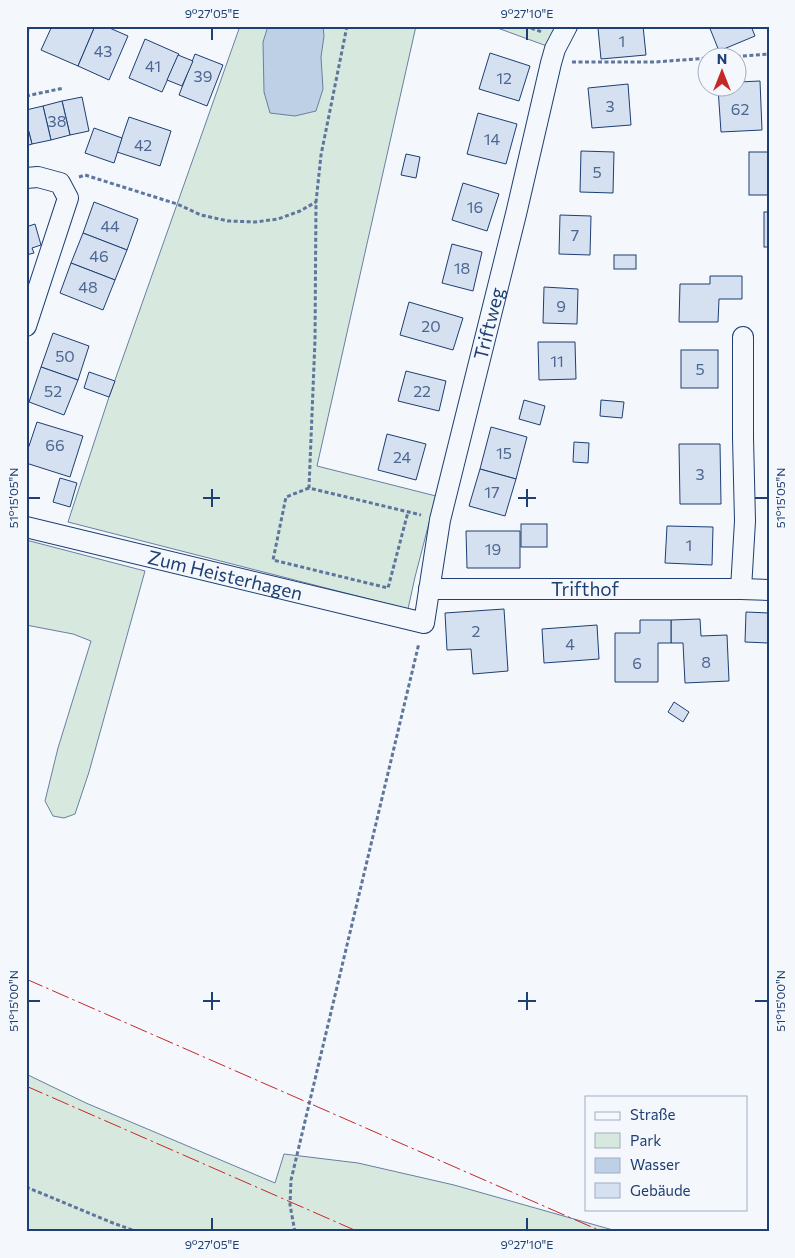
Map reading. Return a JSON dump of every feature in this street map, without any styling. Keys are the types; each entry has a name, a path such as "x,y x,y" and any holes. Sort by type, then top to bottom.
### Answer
{"street":[{"name":"Triftweg","path":"424,623 440,520 516,214 554,48 567,26"},
{"path":"26,178 38,177 60,183 68,198 26,326"},
{"path":"741,589 745,521 743,337"},
{"name":"Zum Heisterhagen","path":"26,527 424,623"},
{"name":"Trifthof","path":"429,589 769,590"}],"path":[{"path":"310,488 315,340 316,202 322,155 347,26"},
{"path":"748,56 769,54"},
{"path":"551,63 655,62 698,59"},
{"path":"26,96 64,88"},
{"path":"60,183 86,175 177,204 201,215 228,221 255,222 278,219 300,211 316,202"},
{"path":"408,512 388,588 273,560 286,497 310,488 408,512 440,520"},
{"path":"295,1232 290,1205 291,1180 424,623"},
{"path":"26,1187 138,1232"}],"green space":[{"path":"240,26 416,26 317,466 436,496 408,609 68,522 109,397"},
{"path":"492,26 567,26 555,49"},
{"path":"26,540 145,571 89,772 75,814 64,818 53,816 45,801 58,748 91,641 73,634 26,625"},
{"path":"26,1074 86,1103 275,1183 284,1154 358,1163 454,1185 620,1232 26,1232"}],"water":[{"path":"268,26 323,26 324,36 321,57 323,89 316,111 295,116 270,113 264,92 263,42"}],"building":[{"path":"26,26 29,26 28,39 26,39"},
{"path":"52,26 95,26 78,66 41,50"},
{"path":"95,26 105,26 128,36 109,80 78,66"},
{"path":"643,26 646,55 601,59 598,28"},
{"path":"709,26 751,26 755,36 726,48 718,48"},
{"path":"145,39 179,54 162,92 129,78"},
{"path":"490,53 530,66 519,101 479,89"},
{"path":"195,54 223,65 207,106 179,95"},
{"path":"178,55 193,61 182,86 167,80"},
{"path":"760,81 762,130 721,132 719,98 748,98 748,82"},
{"path":"628,84 631,125 592,128 588,88"},
{"path":"82,97 89,131 70,135 62,101"},
{"path":"62,101 70,135 51,140 43,106"},
{"path":"43,106 51,140 32,144 26,121 26,110"},
{"path":"478,113 517,124 506,164 467,154"},
{"path":"129,117 171,131 160,166 117,152"},
{"path":"26,121 32,144 26,146"},
{"path":"94,128 122,138 114,163 85,153"},
{"path":"581,151 614,152 613,193 580,192"},
{"path":"749,152 769,152 769,195 749,195"},
{"path":"406,154 420,157 416,178 401,175"},
{"path":"463,183 499,194 487,231 452,220"},
{"path":"94,202 138,219 127,250 83,233"},
{"path":"764,212 769,212 769,247 764,247"},
{"path":"560,215 591,216 590,255 559,254"},
{"path":"35,224 41,245 32,248 34,253 26,255 26,227"},
{"path":"83,233 127,250 115,280 71,263"},
{"path":"452,244 482,252 473,291 442,283"},
{"path":"614,255 636,255 636,269 614,269"},
{"path":"71,263 115,280 103,310 60,293"},
{"path":"710,276 742,276 742,299 719,299 718,322 679,322 680,284 710,284"},
{"path":"544,287 578,289 577,324 543,323"},
{"path":"409,302 463,318 453,350 400,335"},
{"path":"53,333 89,346 78,380 41,367"},
{"path":"538,342 575,342 576,379 539,380"},
{"path":"681,350 718,350 718,388 681,388"},
{"path":"41,367 78,380 64,415 29,402"},
{"path":"406,371 446,381 439,411 398,401"},
{"path":"89,372 115,381 109,397 84,388"},
{"path":"524,400 545,406 540,425 519,419"},
{"path":"601,400 624,402 622,418 600,416"},
{"path":"37,422 83,436 70,477 26,463 26,455"},
{"path":"491,427 527,437 516,479 480,469"},
{"path":"387,434 426,444 416,480 378,470"},
{"path":"574,442 589,443 588,463 573,462"},
{"path":"679,444 720,444 721,504 680,504"},
{"path":"480,469 516,479 505,516 469,506"},
{"path":"60,478 77,483 70,507 53,502"},
{"path":"521,524 547,524 547,547 521,547"},
{"path":"667,526 713,527 712,565 665,563"},
{"path":"466,531 520,531 520,568 467,568"},
{"path":"504,609 508,671 473,674 471,649 447,650 445,613"},
{"path":"746,612 769,613 769,656 768,643 745,642"},
{"path":"700,619 701,636 727,635 729,681 685,683 683,643 671,643 671,620"},
{"path":"640,620 671,620 671,643 658,643 658,682 615,682 615,633 640,633"},
{"path":"597,625 599,659 544,663 542,629"},
{"path":"674,702 689,712 683,722 668,712"}],"power":[{"path":"26,979 603,1232"},
{"path":"26,1086 359,1232"}]}
